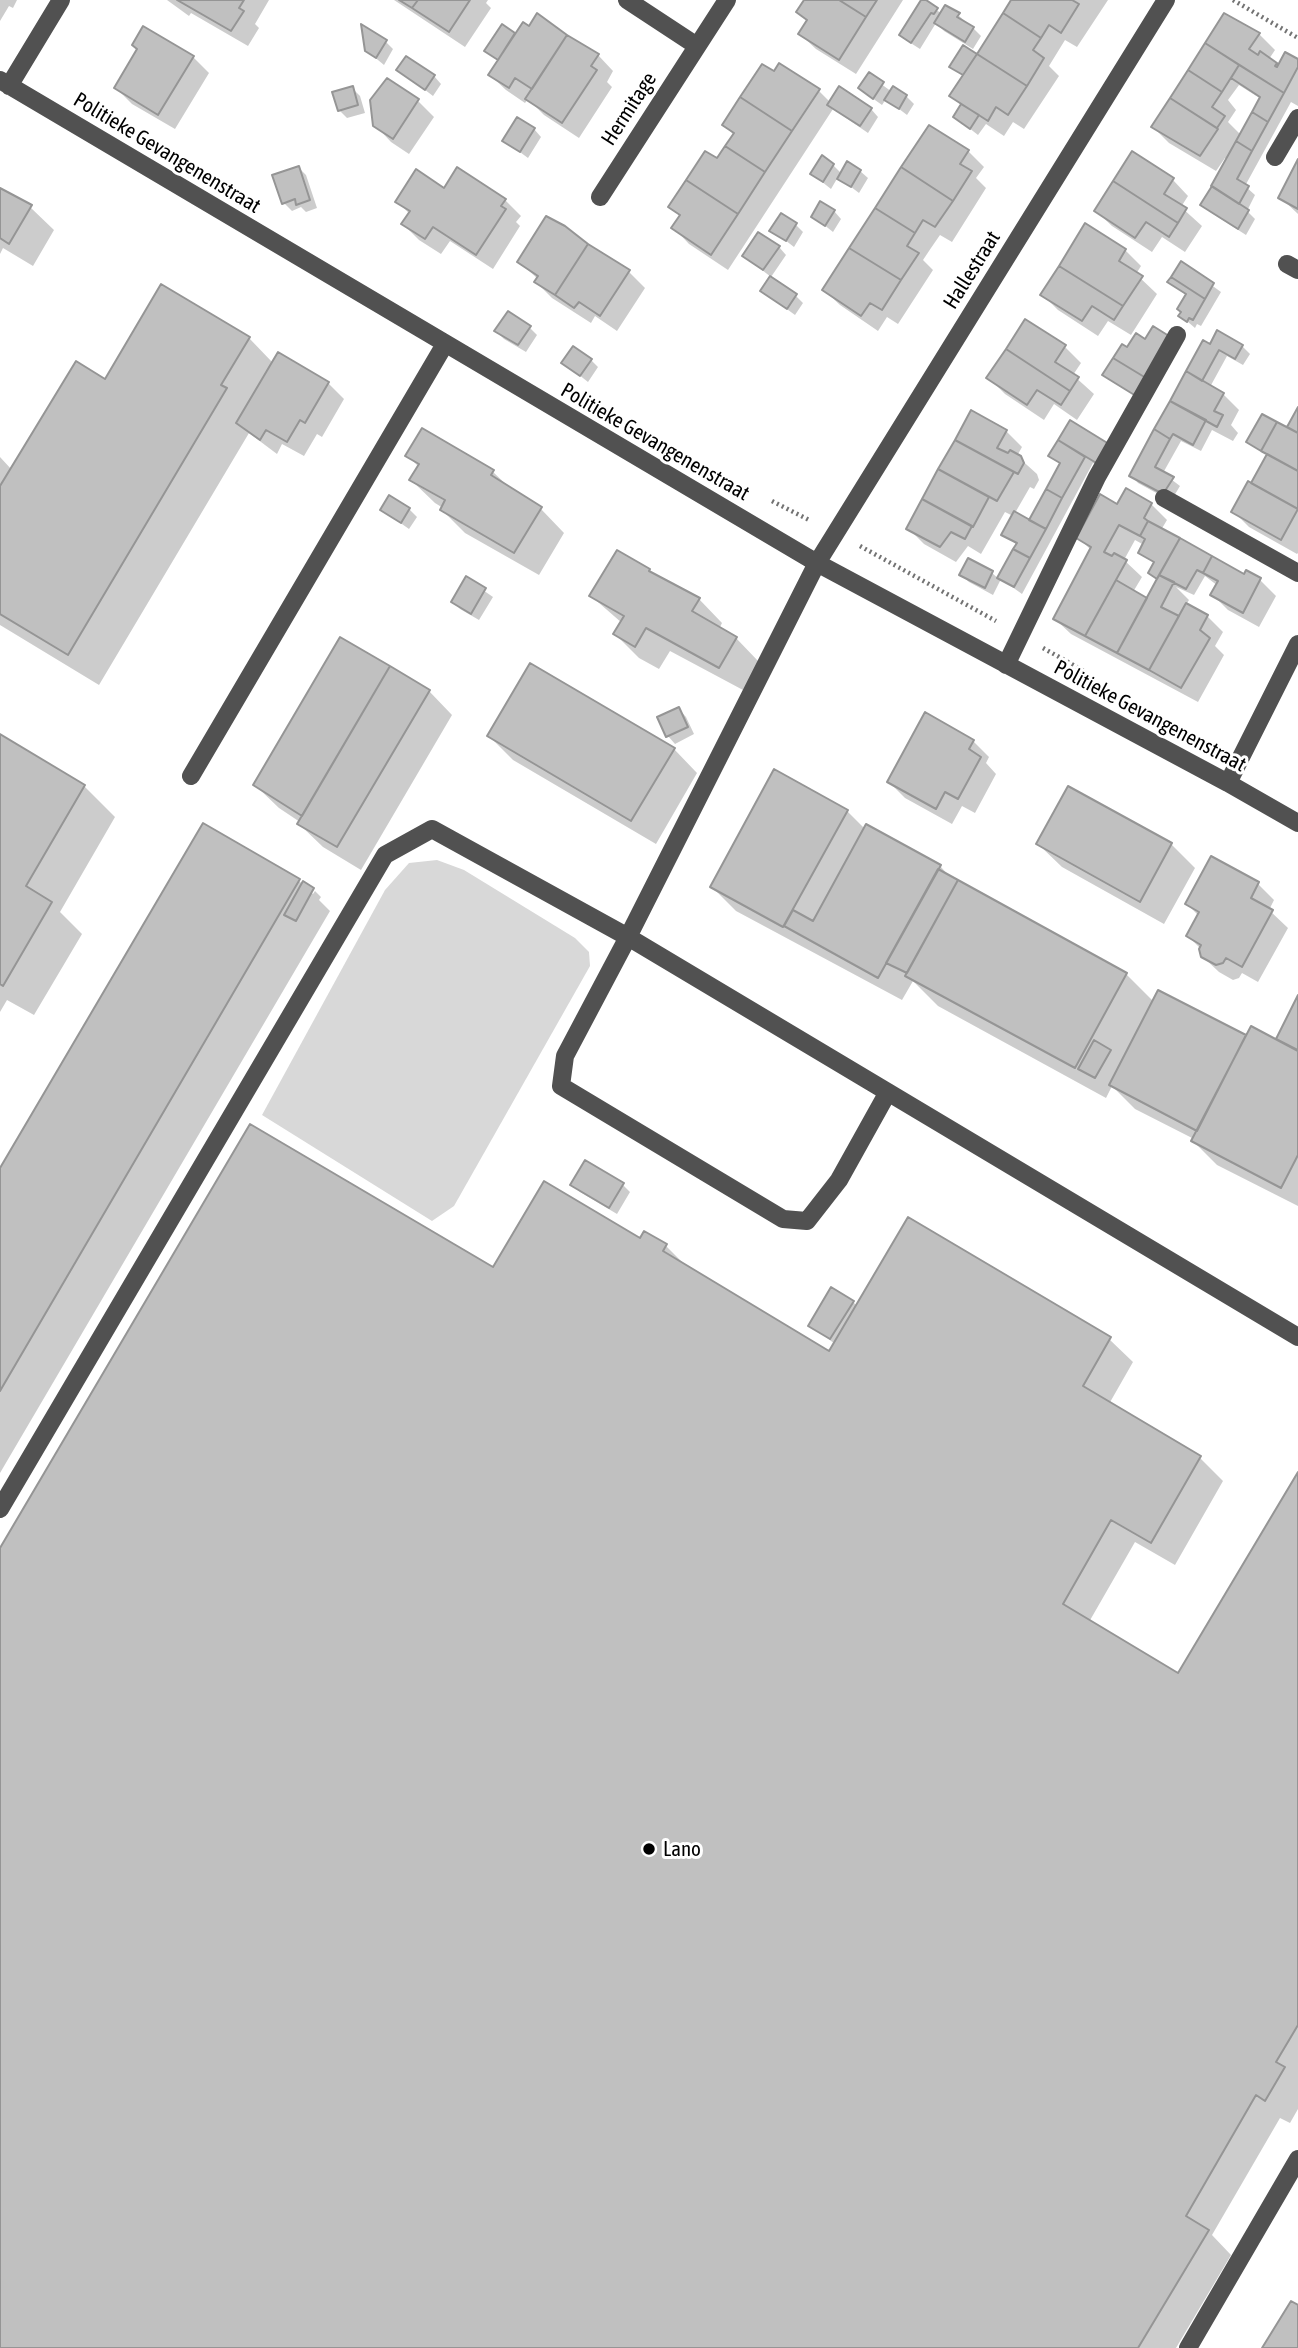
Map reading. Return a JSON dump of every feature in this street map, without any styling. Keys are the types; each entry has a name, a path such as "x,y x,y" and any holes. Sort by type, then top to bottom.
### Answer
{"street":[{"path":"5,83 61,0"},
{"path":"626,0 698,46"},
{"name":"Hermitage","path":"600,197 727,0"},
{"name":"Hallestraat","path":"888,1092 839,1180 807,1221 783,1219 561,1086 565,1056 817,563 1166,0"},
{"name":"Politieke Gevangenenstraat","path":"5,83 817,563 1298,823"},
{"path":"1275,157 1298,118"},
{"path":"1006,665 1097,477 1177,335"},
{"path":"191,776 445,344"},
{"path":"1164,498 1298,573"},
{"path":"1228,783 1298,644"},
{"path":"0,1509 385,855 432,830 628,937 1298,1337"},
{"path":"1188,2348 1298,2160"}],"path":[{"path":"1233,0 1298,37"},
{"path":"766,498 835,533 1090,674"}],"shaded area":[{"path":"437,860 464,870 575,938 589,952 590,966 454,1206 432,1221 262,1115 385,890 409,863"}],"building":[{"path":"177,0 244,0 239,8 244,11 231,31"},
{"path":"399,0 418,0 412,8"},
{"path":"418,0 470,0 449,32 412,8"},
{"path":"804,0 839,0 866,17 839,60 798,34 807,20 796,12"},
{"path":"839,0 877,0 866,17"},
{"path":"921,0 926,0 938,8 934,14 931,13 911,43 899,35"},
{"path":"1011,0 1072,0 1079,4 1061,33 1049,25 1041,38 1003,13"},
{"path":"945,5 960,13 957,17 974,27 965,42 934,23"},
{"path":"537,13 567,35 532,89 515,78 509,88 488,75 523,22 529,26"},
{"path":"1003,13 1041,38 1033,50 1044,58 1027,86 977,54"},
{"path":"1224,13 1260,33 1249,49 1258,55 1260,51 1277,63 1275,66 1277,67 1285,52 1298,59 1298,67 1284,93 1205,43"},
{"path":"361,24 387,40 376,58 365,51"},
{"path":"502,24 515,33 498,60 484,51"},
{"path":"143,26 194,56 158,115 114,88 137,49 132,45"},
{"path":"567,35 599,54 591,66 597,70 562,123 525,99"},
{"path":"1205,43 1239,65 1222,92 1188,70"},
{"path":"963,45 977,54 963,75 949,67"},
{"path":"977,54 1027,86 1008,115 996,107 988,121 949,96"},
{"path":"406,56 435,75 425,90 396,70"},
{"path":"779,63 820,89 792,131 740,97 762,64 774,71"},
{"path":"1239,65 1284,93 1268,122 1252,112 1260,97 1231,78"},
{"path":"1188,70 1222,92 1212,107 1225,116 1217,128 1170,98"},
{"path":"869,72 884,82 873,99 858,88"},
{"path":"387,78 419,99 393,139 373,126 370,100"},
{"path":"353,86 358,105 338,111 332,92"},
{"path":"839,86 872,108 860,126 827,105"},
{"path":"893,86 907,95 899,109 884,100"},
{"path":"740,97 792,131 765,172 725,146 734,133 722,125"},
{"path":"1170,98 1218,129 1200,156 1151,127"},
{"path":"961,104 979,115 970,129 953,117"},
{"path":"1252,112 1268,122 1252,151 1236,141"},
{"path":"517,117 535,128 520,152 502,141"},
{"path":"929,125 969,150 960,164 972,171 953,201 901,167"},
{"path":"1236,141 1252,151 1237,179 1249,186 1239,204 1211,186"},
{"path":"725,146 765,172 738,214 686,180 705,151 717,158"},
{"path":"1132,151 1174,178 1164,194 1187,208 1178,223 1113,181"},
{"path":"822,155 834,164 823,182 810,174"},
{"path":"1298,159 1298,209 1278,198"},
{"path":"847,161 861,170 851,187 837,179"},
{"path":"299,166 310,200 296,205 295,199 282,204 272,175"},
{"path":"457,167 506,199 501,206 506,209 476,255 433,227 425,239 401,224 410,211 395,202 416,169 444,188"},
{"path":"901,167 953,201 935,227 923,220 915,233 875,208"},
{"path":"686,180 738,214 711,255 671,228 680,215 668,207"},
{"path":"1113,181 1178,223 1169,237 1146,222 1135,238 1094,211"},
{"path":"1212,186 1249,210 1238,229 1200,205"},
{"path":"0,188 32,205 9,244 0,238"},
{"path":"820,201 835,210 825,226 811,217"},
{"path":"875,208 915,233 907,246 919,253 901,280 849,248"},
{"path":"781,213 797,223 786,241 769,231"},
{"path":"546,216 565,226 588,244 555,295 534,282 538,276 517,262"},
{"path":"1085,223 1126,249 1119,261 1143,276 1123,306 1059,266"},
{"path":"758,232 780,246 763,270 742,256"},
{"path":"588,244 630,270 600,316 579,302 574,308 555,295"},
{"path":"849,248 901,280 882,310 870,303 861,316 822,290"},
{"path":"1181,261 1214,283 1205,299 1171,277"},
{"path":"1059,266 1123,306 1114,320 1092,306 1082,321 1040,295"},
{"path":"770,276 797,294 787,309 760,291"},
{"path":"1171,277 1205,299 1193,320 1189,318 1187,322 1178,316 1181,312 1177,309 1186,294 1167,282"},
{"path":"161,284 250,337 221,385 227,388 68,655 0,614 0,486 76,361 105,379"},
{"path":"508,311 531,326 518,345 494,331"},
{"path":"1025,319 1066,345 1055,362 1079,377 1070,391 1006,349"},
{"path":"1153,326 1169,336 1146,378 1113,358 1122,344 1127,347 1136,333 1145,339"},
{"path":"1217,330 1243,345 1235,359 1219,350 1202,381 1186,371 1203,340 1210,344"},
{"path":"573,346 592,359 580,376 561,363"},
{"path":"1006,349 1070,391 1061,405 1037,390 1027,405 986,378"},
{"path":"278,352 329,382 305,423 300,420 287,442 266,430 260,440 236,423"},
{"path":"1113,358 1146,378 1136,396 1102,375"},
{"path":"1186,371 1224,393 1214,411 1223,415 1217,427 1170,401"},
{"path":"1170,401 1206,420 1193,445 1173,434 1170,439 1154,429"},
{"path":"1298,407 1298,433 1287,427"},
{"path":"971,410 1007,430 997,448 1008,453 1010,450 1021,456 1024,463 1018,474 955,440"},
{"path":"1262,414 1277,422 1261,451 1246,442"},
{"path":"1070,420 1109,444 1098,464 1058,440"},
{"path":"1277,422 1298,433 1298,471 1261,451"},
{"path":"422,428 494,470 491,475 542,507 514,553 440,510 445,500 409,480 419,464 405,456"},
{"path":"1154,429 1170,439 1155,467 1174,477 1163,494 1129,476"},
{"path":"955,440 1014,472 997,501 938,469"},
{"path":"1058,440 1085,457 1062,498 1046,489 1060,463 1048,456"},
{"path":"1267,454 1298,471 1298,509 1251,483"},
{"path":"938,469 989,497 973,527 922,499"},
{"path":"1248,481 1298,509 1281,540 1231,512"},
{"path":"1126,488 1152,503 1144,518 1148,521 1140,536 1119,525 1104,552 1112,556 1114,553 1127,560 1085,636 1053,619 1091,547 1076,538 1100,494 1117,504"},
{"path":"1046,489 1062,498 1046,529 1029,520"},
{"path":"389,495 410,508 401,523 380,510"},
{"path":"922,499 972,526 965,539 951,532 940,547 906,529"},
{"path":"1014,511 1046,529 1030,558 1013,549 1017,543 1001,535"},
{"path":"1148,521 1180,538 1157,579 1148,573 1154,562 1138,553 1145,539 1140,536"},
{"path":"1180,538 1212,556 1203,573 1197,570 1186,589 1159,575"},
{"path":"1013,549 1030,558 1014,587 997,578"},
{"path":"617,550 650,569 649,571 700,598 692,611 737,637 719,668 646,628 635,647 613,634 624,616 589,596"},
{"path":"1212,556 1244,574 1246,570 1261,578 1243,613 1210,595 1218,581 1203,573"},
{"path":"968,558 993,571 985,588 959,575"},
{"path":"1159,575 1174,582 1161,607 1179,616 1149,670 1117,653"},
{"path":"466,576 486,588 471,614 451,602"},
{"path":"1116,580 1147,598 1117,653 1085,636"},
{"path":"1186,603 1208,615 1200,630 1210,638 1181,688 1149,670"},
{"path":"340,637 390,666 302,816 253,785"},
{"path":"530,663 675,748 631,821 487,736"},
{"path":"390,666 430,690 337,847 297,824"},
{"path":"679,707 688,727 666,737 657,717"},
{"path":"925,712 974,740 969,749 981,757 958,799 945,792 936,809 887,782"},
{"path":"0,734 85,785 26,886 52,902 3,986 0,984"},
{"path":"774,769 848,810 783,927 710,887"},
{"path":"1068,786 1172,843 1140,902 1036,844"},
{"path":"203,823 300,879 0,1391 0,1168"},
{"path":"866,824 941,865 878,978 784,926 793,910 813,921"},
{"path":"1211,856 1259,882 1251,898 1273,910 1242,967 1226,958 1223,963 1216,965 1201,957 1201,945 1186,936 1199,912 1185,904"},
{"path":"938,869 958,880 907,973 886,963"},
{"path":"958,880 1127,973 1075,1068 905,976"},
{"path":"303,881 314,888 296,921 284,915"},
{"path":"1158,990 1246,1035 1197,1131 1109,1085"},
{"path":"1298,995 1298,1050 1276,1039"},
{"path":"1251,1026 1298,1051 1298,1155 1281,1188 1191,1141"},
{"path":"1094,1040 1111,1050 1095,1078 1078,1069"},
{"name":"Lano","path":"250,1124 493,1267 544,1181 640,1238 644,1231 667,1244 663,1251 829,1351 908,1217 1111,1337 1083,1386 1201,1456 1151,1543 1111,1520 1063,1604 1178,1673 1298,1472 1298,2025 1276,2062 1285,2067 1265,2101 1256,2095 1186,2216 1209,2230 1138,2348 0,2348 0,1548"},
{"path":"585,1160 624,1183 609,1208 570,1185"},
{"path":"831,1287 854,1301 830,1339 808,1326"},
{"path":"1291,2301 1298,2305 1298,2348 1262,2348"}],"place":[{"name":"Lano","path":"649,1849"}]}
